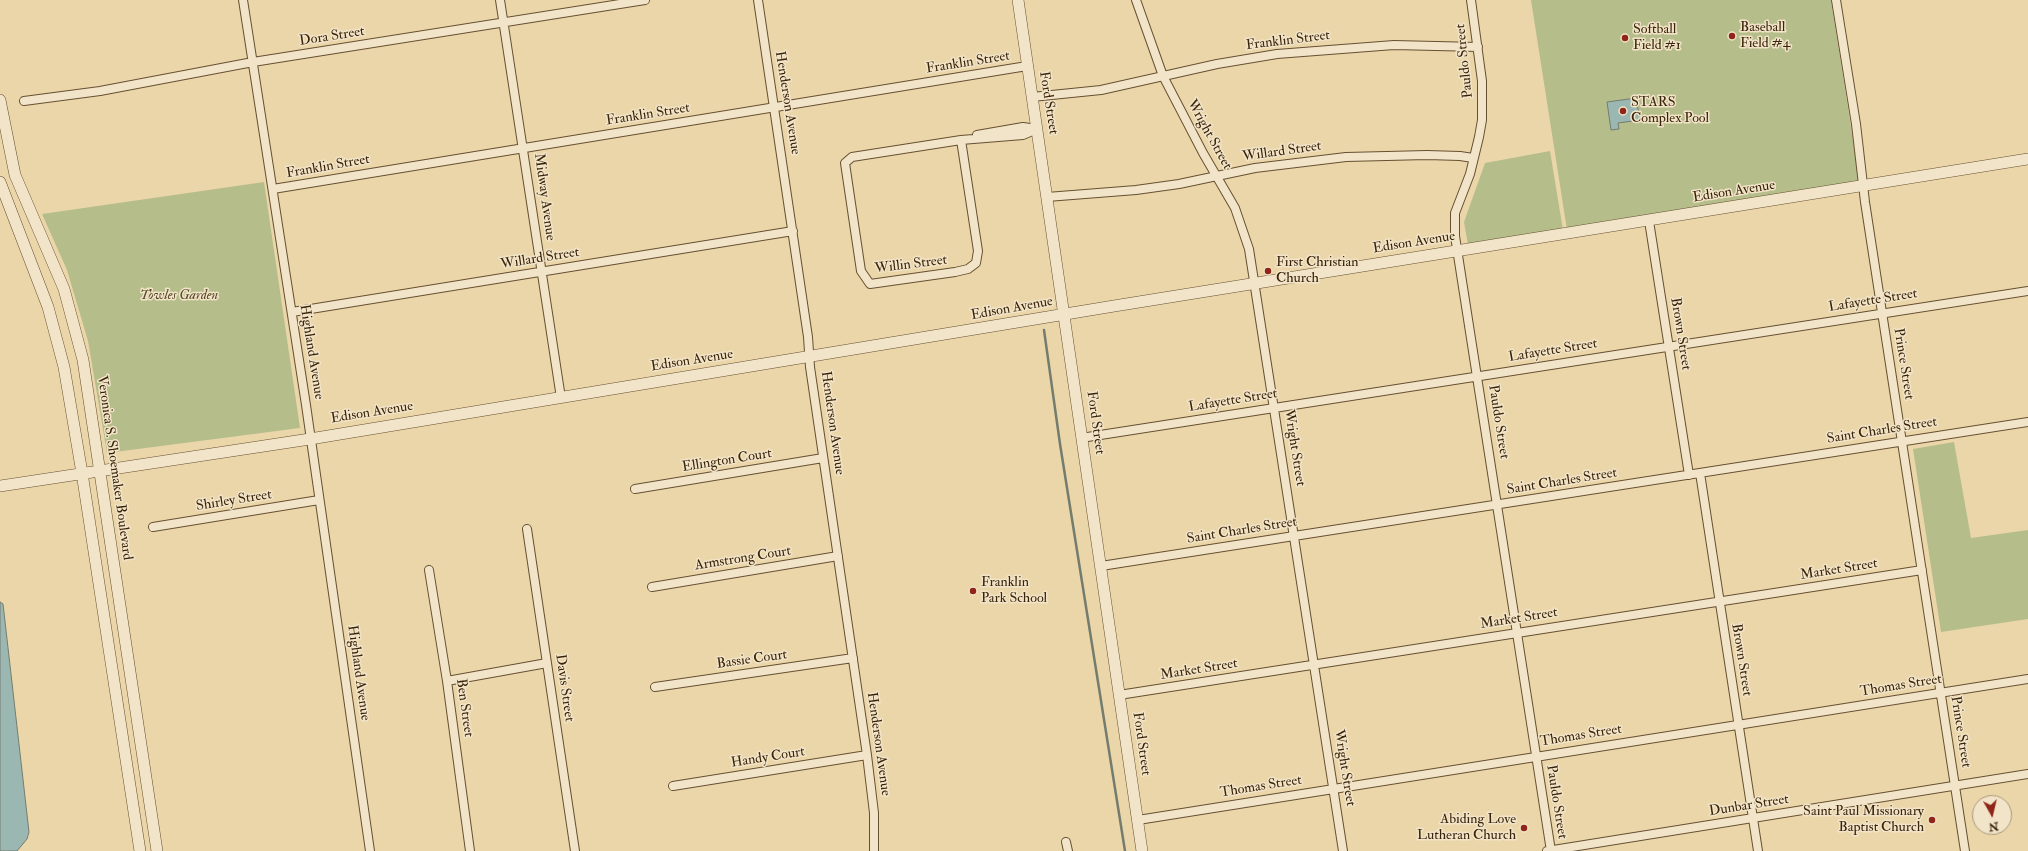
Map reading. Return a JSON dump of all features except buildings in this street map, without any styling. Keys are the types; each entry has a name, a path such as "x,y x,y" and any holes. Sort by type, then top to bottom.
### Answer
{"street":[{"name":"Highland Avenue","path":"243,0 292,312 370,851"},
{"name":"Midway Avenue","path":"500,0 561,398"},
{"name":"Dora Street","path":"24,101 100,91 253,62 645,0"},
{"name":"Henderson Avenue","path":"758,0 793,231 811,356 810,367 867,755 874,813 874,851"},
{"name":"Ford Street","path":"1018,0 1142,851"},
{"name":"Wright Street","path":"1136,0 1163,76 1216,176 1235,208 1249,249 1343,851"},
{"name":"Pauldo Street","path":"1471,0 1483,94 1479,137 1474,158 1455,213 1455,236 1459,252 1498,505 1549,851"},
{"name":"Prince Street","path":"1836,0 1882,312 1965,851"},
{"name":"Franklin Street","path":"1032,97 1101,90 1250,58 1332,49 1394,45 1478,47"},
{"name":"Franklin Street","path":"273,189 1028,66"},
{"name":"Veronica S. Shoemaker Boulevard","path":"0,103 15,175 64,289 83,360 157,851"},
{"name":"Willin Street","path":"961,140 978,251 976,263 968,269 954,272 870,284 861,271 846,163 852,157 961,140 979,140 1024,135 1037,129"},
{"name":"Willard Street","path":"1047,197 1136,190 1179,184 1255,168 1346,157 1427,155 1474,158"},
{"name":"Edison Avenue","path":"0,486 310,439 1064,314 1459,252 2028,159"},
{"path":"0,182 48,307 64,367 140,851"},
{"name":"Brown Street","path":"1649,221 1689,475"},
{"name":"Willard Street","path":"292,312 793,231"},
{"name":"Lafayette Street","path":"1082,438 2028,290"},
{"name":"Saint Charles Street","path":"1101,566 2028,422"},
{"name":"Ellington Court","path":"635,489 823,458"},
{"name":"Brown Street","path":"1700,473 1758,851"},
{"name":"Shirley Street","path":"153,527 320,500"},
{"name":"Davis Street","path":"527,529 575,851"},
{"name":"Armstrong Court","path":"652,587 838,556"},
{"name":"Ben Street","path":"429,570 447,681 470,851"},
{"name":"Market Street","path":"1120,695 1922,570"},
{"name":"Bassie Court","path":"656,687 853,658"},
{"path":"447,681 547,663"},
{"name":"Thomas Street","path":"1138,820 2028,679"},
{"name":"Handy Court","path":"673,786 867,755"},
{"name":"Dunbar Street","path":"1549,851 2028,774"},
{"path":"1066,842 1068,851"}],"green space":[{"path":"1531,0 1831,0 1860,184 1567,230"},
{"path":"1550,151 1563,230 1468,245 1464,222 1485,163"},
{"name":"Towles Garden","path":"264,182 300,428 107,453 88,341 67,270 42,214"},
{"path":"1954,442 1971,538 2028,530 2028,619 1941,632 1913,449"}],"water":[{"name":"STARS Complex Pool","path":"1636,98 1640,120 1618,123 1619,129 1611,130 1607,102"},
{"path":"0,602 3,604 29,832 27,839 17,851 0,851"}],"waterway":[{"path":"1044,330 1060,444 1125,851"}],"place":[{"name":"Baseball Field #4","path":"1732,36"},
{"name":"Softball Field #1","path":"1625,38"},
{"name":"STARS Complex Pool","path":"1623,111"},
{"name":"First Christian Church","path":"1268,271"},
{"name":"Franklin Park School","path":"973,591"},
{"name":"Saint Paul Missionary Baptist Church","path":"1932,820"},
{"name":"Abiding Love Lutheran Church","path":"1524,828"}]}
